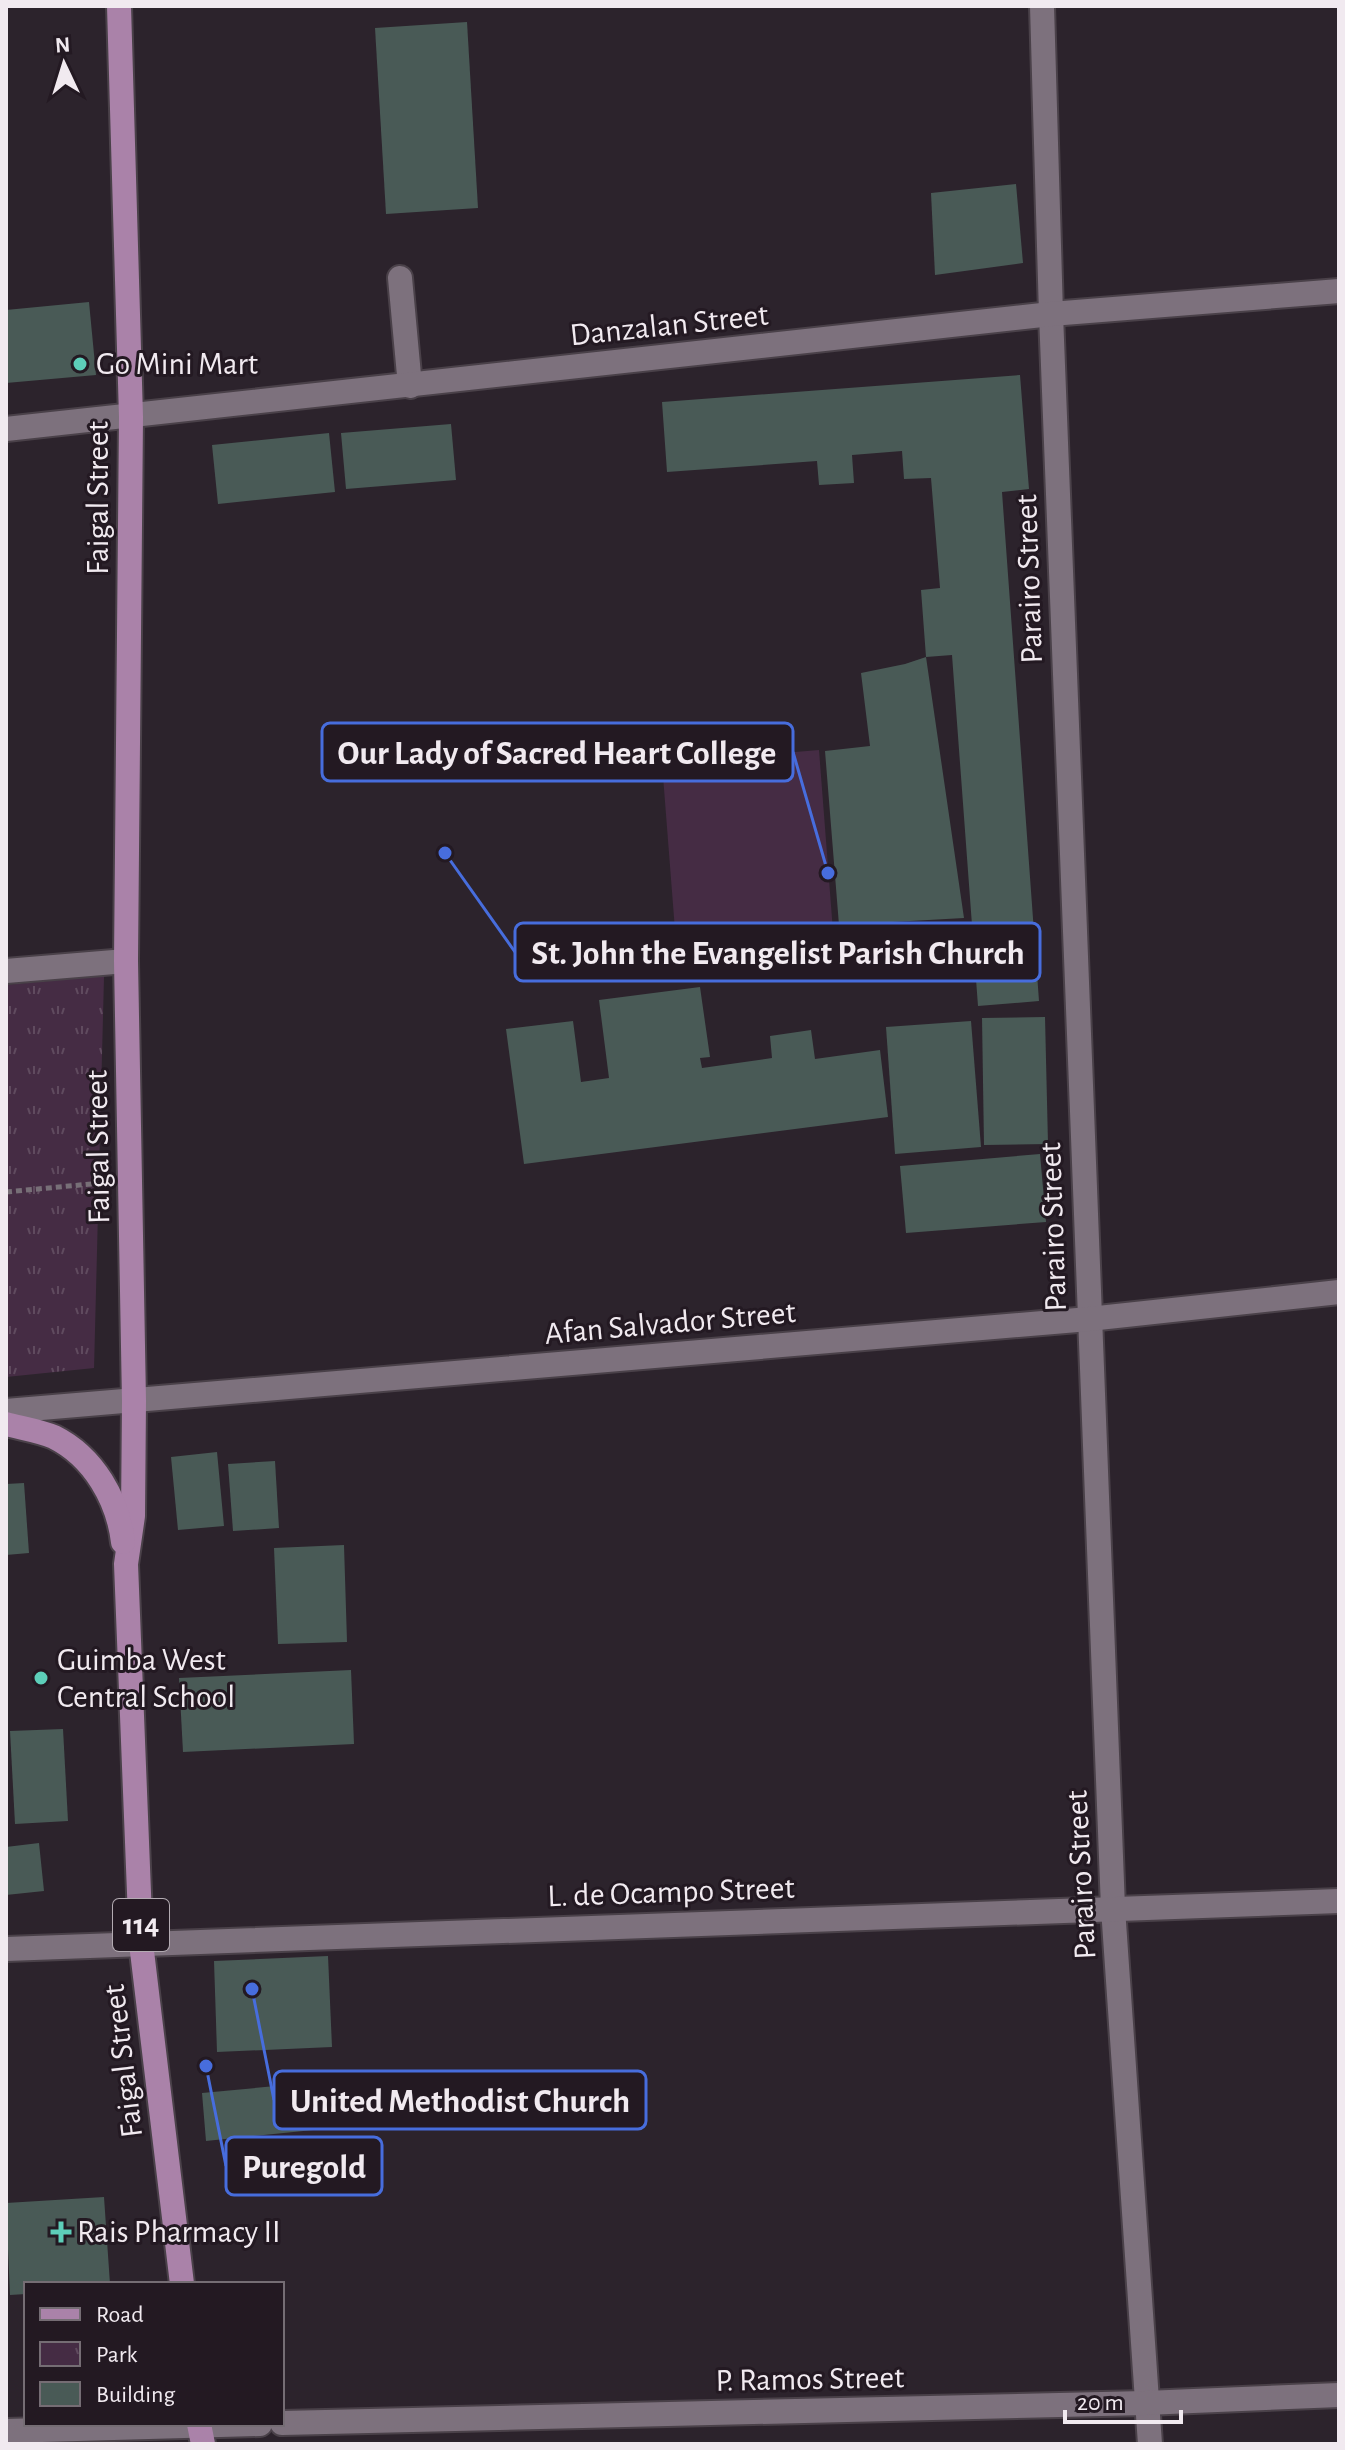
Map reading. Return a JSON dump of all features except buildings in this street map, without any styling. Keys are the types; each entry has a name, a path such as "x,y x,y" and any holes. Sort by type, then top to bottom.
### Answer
{"main road":[{"name":"Faigal Street","path":"119,6 131,417 126,961 134,1401 133,1516 126,1564 141,1943 182,2282"},
{"name":"114","path":"6,1424 55,1438 94,1470 120,1517 126,1564"}],"street":[{"name":"Parairo Street","path":"1042,6 1051,314 1113,1908 1150,2444"},
{"path":"400,278 410,386"},
{"name":"Danzalan Street","path":"6,429 1051,314 1339,291"},
{"path":"6,971 126,961"},
{"name":"Afan Salvador Street","path":"6,1411 1089,1319 1339,1292"},
{"name":"L. de Ocampo Street","path":"6,1949 1339,1901"},
{"name":"P. Ramos Street","path":"284,2423 1145,2403 1339,2395"},
{"path":"6,2431 200,2431 243,2426"}],"path":[{"path":"6,1192 130,1180"}],"green space":[{"path":"819,750 834,944 677,956 662,763"},
{"path":"104,976 94,1368 6,1377 6,985"}],"place":[{"name":"Go Mini Mart","path":"80,364"},
{"name":"St. John the Evangelist Parish Church","path":"445,853"},
{"name":"Our Lady of Sacred Heart College","path":"828,873"},
{"name":"Guimba West Central School","path":"41,1678"},
{"name":"United Methodist Church","path":"252,1989"},
{"name":"Puregold","path":"206,2066"},
{"name":"Rais Pharmacy II","path":"61,2232"}]}
